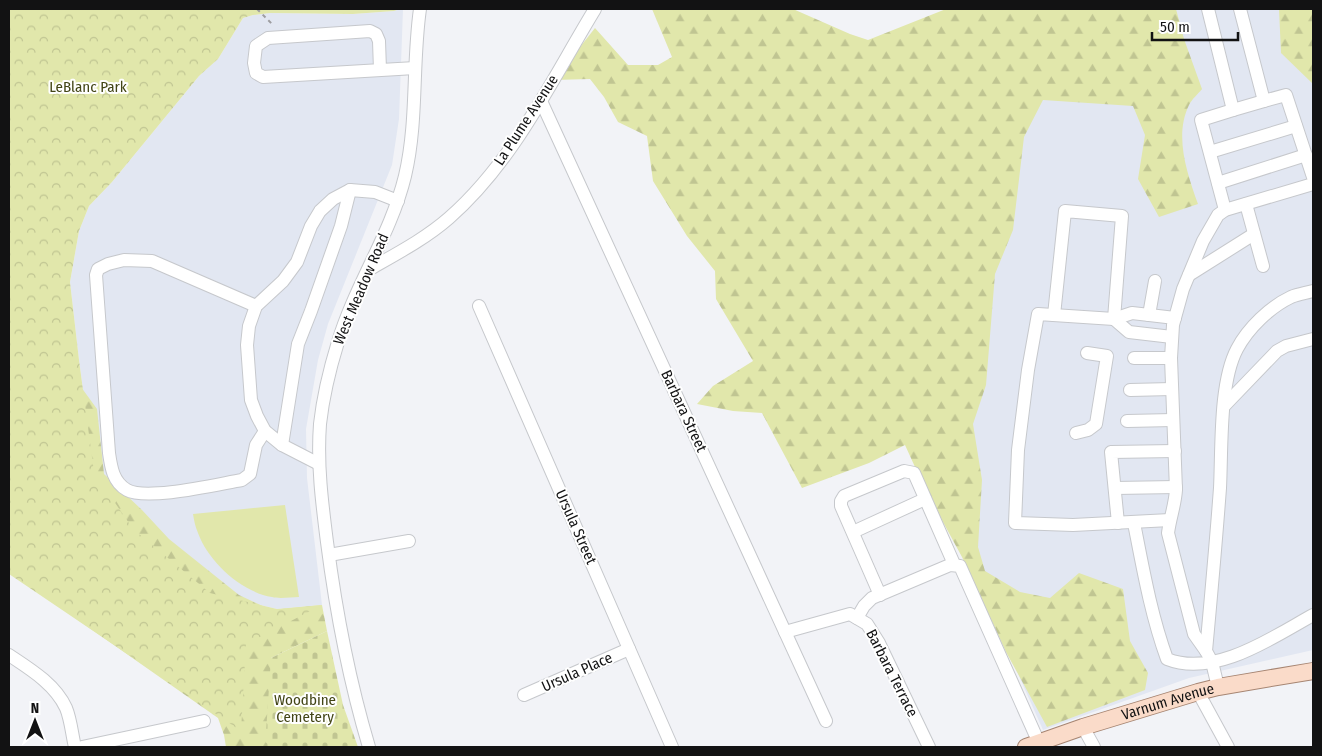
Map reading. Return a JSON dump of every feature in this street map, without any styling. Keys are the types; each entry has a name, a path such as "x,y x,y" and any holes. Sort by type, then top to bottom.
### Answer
{"main road":[{"name":"Varnum Avenue","path":"1033,745 1198,692 1313,671"}],"street":[{"name":"West Meadow Road","path":"369,747 354,698 328,555 319,464 320,422 338,341 398,201 405,175 412,132 420,9"},
{"name":"La Plume Avenue","path":"368,270 402,251 448,219 476,191 507,155 595,9"},
{"path":"1208,9 1233,110"},
{"path":"1240,9 1264,101"},
{"path":"380,70 379,41 376,34 370,31 268,38 256,46 254,63 256,73 263,77 415,68"},
{"path":"1225,210 1201,120 1286,95 1313,177"},
{"name":"Barbara Street","path":"541,101 826,721"},
{"path":"1210,152 1296,126"},
{"path":"1218,184 1306,155"},
{"path":"1218,687 1209,656 1194,634 1168,533 1176,487 1171,358 1174,318 1203,241 1218,216 1225,210 1313,184"},
{"path":"282,445 298,344 338,234 350,190"},
{"path":"319,464 282,445 265,431 257,416 251,400 247,344 249,326 256,306 283,281 296,262 311,226 320,211 333,200 350,190 375,192 398,201"},
{"path":"1246,204 1263,266"},
{"path":"1054,315 1065,210 1122,216 1114,319"},
{"path":"1189,275 1254,234"},
{"path":"256,306 152,261 124,260 98,269 96,275 108,453 113,474 119,484 128,491 148,494 242,480 250,474 256,445 265,431"},
{"path":"1149,315 1155,281"},
{"path":"1209,656 1225,405 1232,363 1236,350 1245,336 1278,304 1292,296 1313,291"},
{"name":"Ursula Street","path":"479,306 672,747"},
{"path":"1170,520 1134,523 1014,523 1018,450 1028,370 1038,314 1114,319 1132,313 1174,318"},
{"path":"1114,319 1129,332 1172,336"},
{"path":"1225,405 1277,351 1286,346 1313,339"},
{"path":"1076,433 1088,430 1096,424 1107,356 1087,354"},
{"path":"1134,358 1171,358"},
{"path":"1130,390 1172,389"},
{"path":"1127,421 1174,420"},
{"path":"1118,523 1111,452 1174,450"},
{"path":"880,595 841,506 844,496 904,472 914,473 954,564"},
{"path":"1115,488 1176,487"},
{"path":"852,532 925,500"},
{"path":"1134,523 1160,640 1167,659 1179,664 1209,656 1245,653 1313,615"},
{"path":"328,555 408,540"},
{"path":"857,618 868,601 954,564 960,566 1033,745"},
{"name":"Barbara Terrace","path":"785,632 850,614 867,624 879,643 929,747"},
{"name":"Ursula Place","path":"524,695 629,649"},
{"path":"9,655 32,670 57,692 67,710 75,747"},
{"path":"1198,692 1228,747"},
{"path":"82,747 204,721"},
{"path":"1083,728 1094,747"}],"path":[{"path":"257,9 284,37"}],"shaded area":[{"path":"403,9 399,119 392,165 328,324 318,360 306,429 307,478 322,605 277,609 210,593 94,472 70,282 79,231 89,206 112,182 199,76 218,59 243,18 270,13 353,14"},
{"path":"1082,9 1280,9 1313,85 1313,650 1189,678 1043,730 915,442 884,81"}],"green space":[{"name":"LeBlanc Park","path":"9,9 400,9 353,14 270,13 243,18 218,59 199,76 112,182 89,206 79,231 70,282 94,472 133,529 210,593 277,609 322,605 246,644 241,731 9,574"},
{"path":"652,9 793,9 868,40 946,9 1176,9 1184,39 1202,89 1189,105 1185,117 1182,142 1186,167 1198,204 1159,217 1138,179 1145,135 1133,106 1043,100 1024,137 1013,230 995,274 986,385 973,424 982,480 978,547 985,571 1020,592 1050,598 1079,573 1123,589 1130,641 1148,673 1145,690 1047,727 1006,652 962,557 925,489 905,445 869,463 802,488 762,413 733,411 697,404 713,386 753,361 716,299 715,271 687,236 653,181 647,136 618,122 604,97 590,79 554,80 595,28 628,65 658,65 672,57"},
{"path":"1279,9 1313,9 1313,84 1281,53"},
{"path":"9,334 44,336 97,409 104,474 169,539 239,595 271,610 322,605 327,631 271,658 283,747 226,747 218,718 44,596 9,569"},
{"path":"285,505 299,597 275,598 249,589 227,574 209,554 203,544 196,528 193,514"},
{"name":"Woodbine Cemetery","path":"327,631 343,705 358,747 265,747 271,658"}]}
